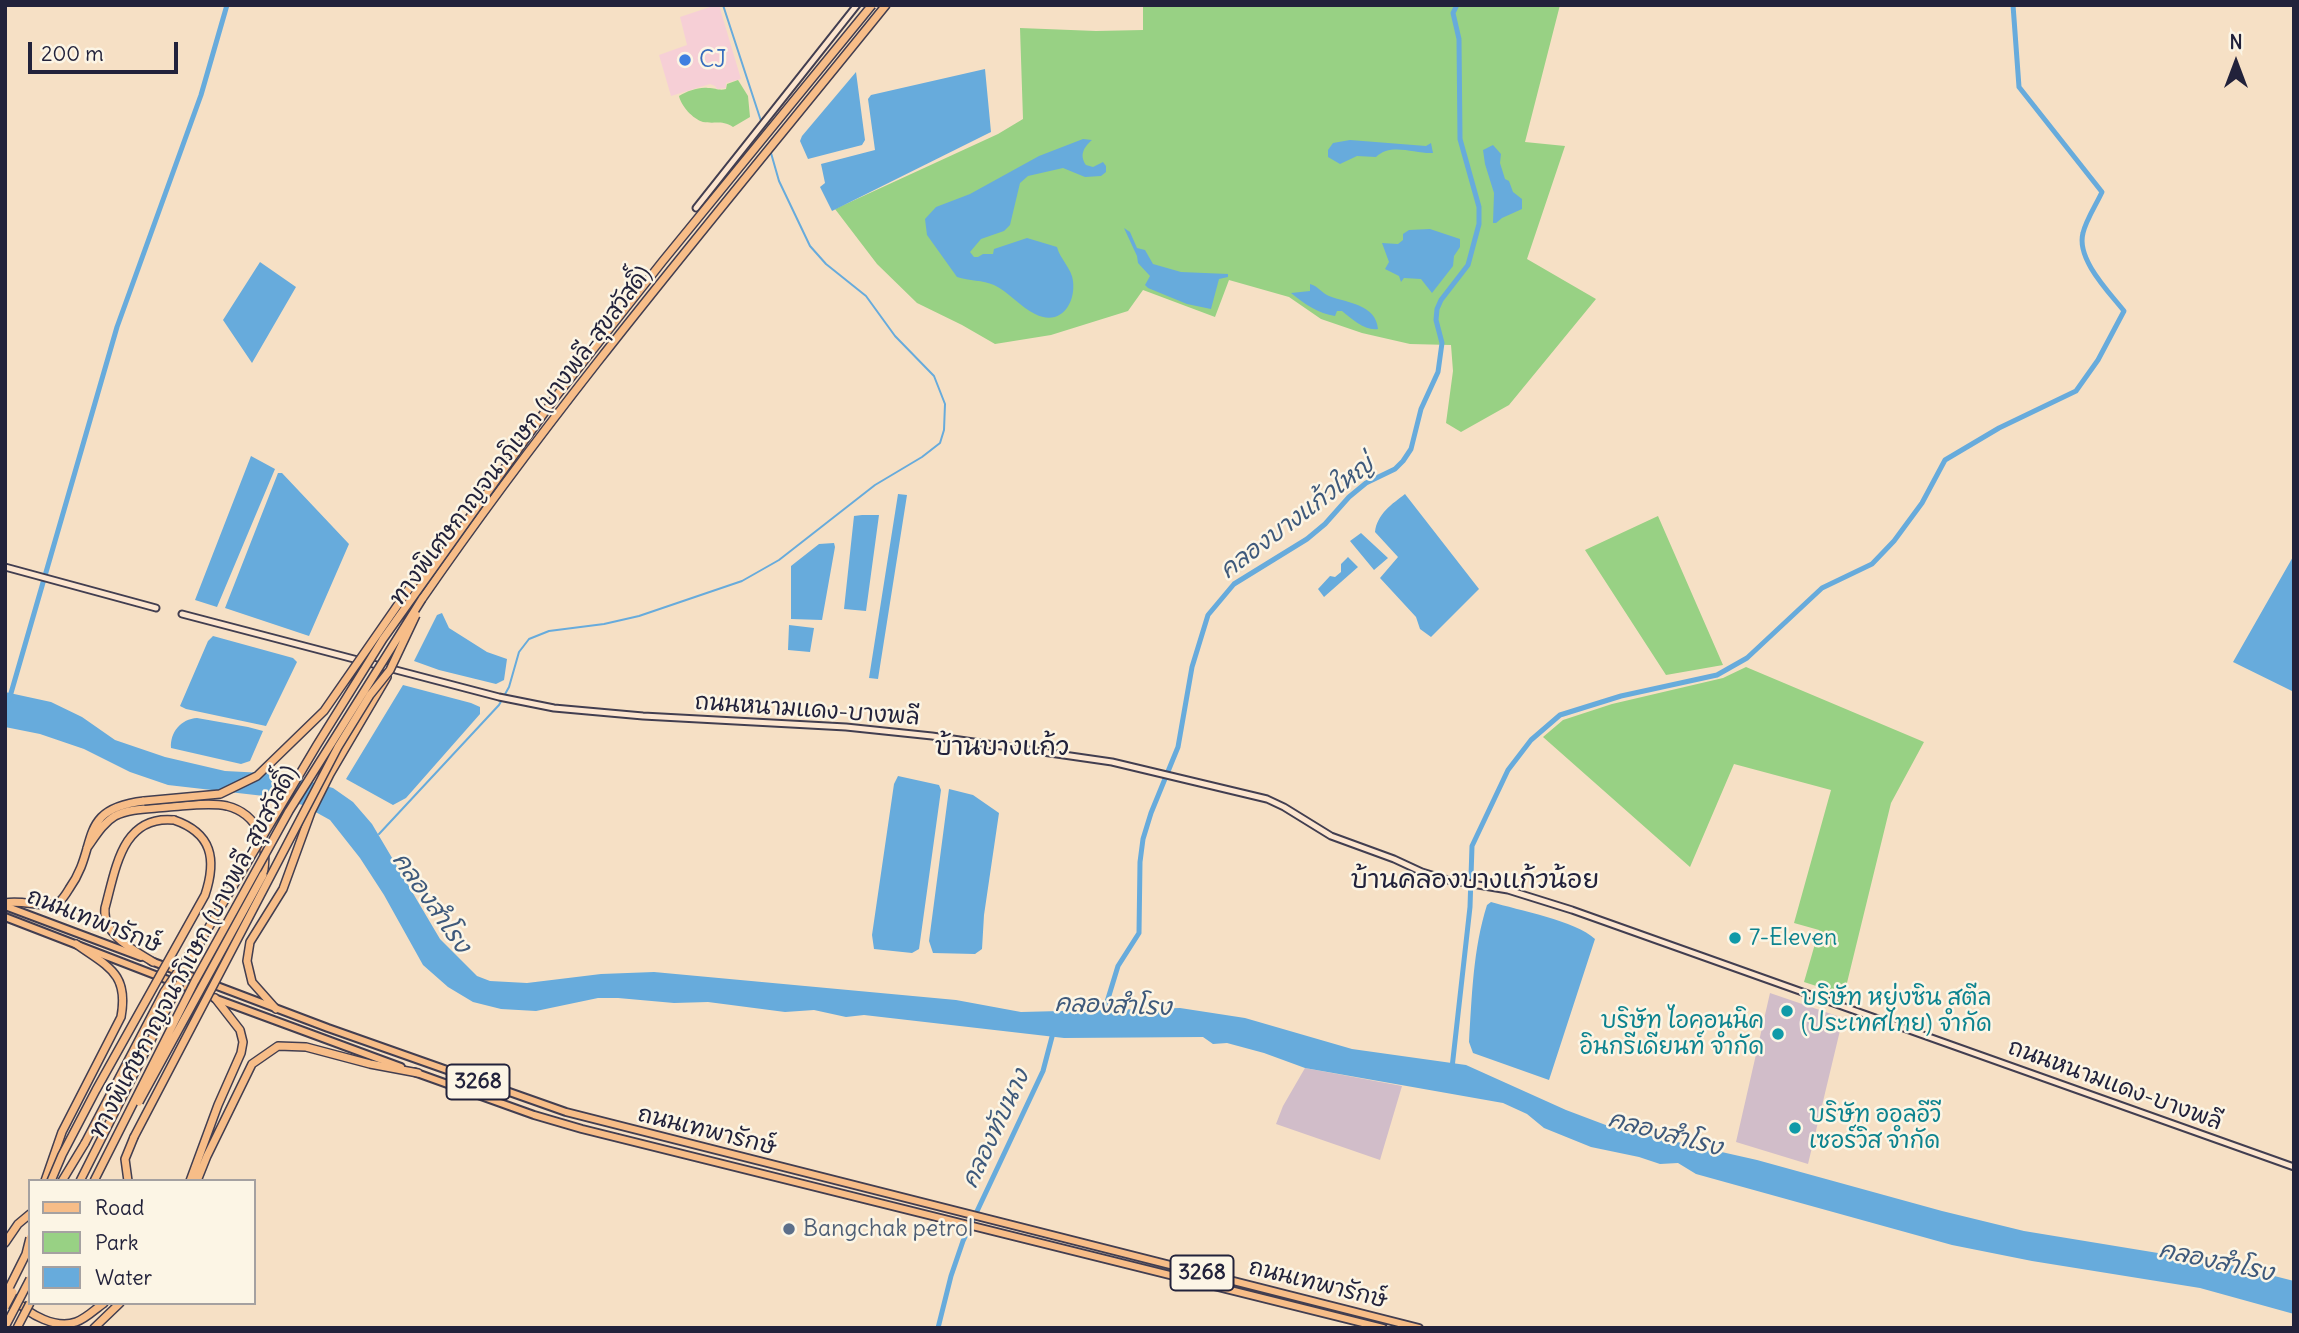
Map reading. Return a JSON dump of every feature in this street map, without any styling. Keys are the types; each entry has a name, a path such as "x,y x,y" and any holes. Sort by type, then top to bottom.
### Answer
{"highway":[{"name":"ทางพิเศษกาญจนาภิเษก (บางพลี-สุขสวัสดิ์)","path":"81,1179 203,937 344,701 451,542 570,378 872,5"},
{"name":"ทางพิเศษกาญจนาภิเษก (บางพลี-สุขสวัสดิ์)","path":"95,1179 195,981 282,823 422,599 569,397 668,271 886,5"},
{"path":"5,904 19,900 46,906 61,901 75,881 98,821 109,809 127,803 220,794 257,776 324,711 413,583 451,542"},
{"path":"275,1009 259,992 248,970 250,942 283,889 314,806 390,670 422,599"},
{"path":"128,1179 125,1159 134,1137 343,738 390,670"},
{"path":"87,848 102,827 119,814 180,806 229,806 246,816 260,831 265,846 263,875 147,1090 118,1134"},
{"path":"52,1179 96,1090 205,895 212,868 206,844 187,824 174,820 148,821 131,835 120,859 104,916 116,936 153,962"},
{"path":"63,1179 85,1143 164,992 203,937"},
{"path":"46,1179 62,1132 121,1017 123,988 118,976 76,944"},
{"path":"191,1179 243,1042 240,1030 215,998"},
{"path":"198,1179 206,1156 252,1064 278,1046 306,1047 418,1073"},
{"path":"5,1243 18,1224 28,1216"},
{"path":"5,1296 15,1279 28,1243"},
{"path":"5,1307 28,1260"},
{"path":"5,1281 18,1303 36,1316 52,1322 74,1323 101,1305"},
{"path":"5,1327 28,1283"},
{"path":"17,1328 29,1305"},
{"path":"94,1328 118,1305"}],"main road":[{"path":"696,208 857,5"},
{"path":"5,567 156,608"},
{"name":"ถนนหนามแดง-บางพลี","path":"182,614 511,700 578,712 884,730 1090,758 1160,772 1267,799 1331,836 1438,877 1508,890 1572,910 2294,1167"},
{"name":"ถนนเทพารักษ์","path":"5,904 275,1009 566,1112 1419,1328"},
{"name":"ถนนเทพารักษ์","path":"5,917 215,998 559,1123 1383,1328"},
{"path":"697,1159 700,1147"}],"shaded area":[{"path":"719,5 741,79 726,83 726,88 717,89 710,84 671,96 659,55 687,45 680,17"},
{"path":"1770,993 1843,1018 1808,1164 1736,1142"},
{"path":"1305,1068 1402,1086 1380,1160 1276,1124"}],"green space":[{"path":"1143,5 1560,5 1525,142 1565,146 1527,259 1596,299 1509,405 1461,432 1446,423 1453,371 1451,345 1410,344 1362,333 1321,319 1289,297 1229,280 1215,317 1143,290 1128,311 1051,335 995,344 917,303 877,264 835,209 998,134 1023,119 1020,28 1143,30"},
{"path":"738,80 748,96 750,117 733,127 699,120 680,100 679,96 689,91 701,88 726,89 727,84"},
{"path":"1658,516 1723,665 1666,675 1585,550"},
{"path":"1746,667 1924,742 1891,803 1844,995 1804,982 1819,930 1794,923 1831,790 1734,764 1690,867 1543,737 1563,720 1612,704 1723,678"}],"water":[{"path":"985,69 991,132 832,211 820,187 825,183 821,164 875,150 868,99 871,95"},
{"path":"856,72 865,140 862,145 808,159 800,141 802,136"},
{"path":"1083,139 1092,140 1083,151 1086,165 1093,167 1103,162 1106,172 1101,176 1085,177 1063,168 1028,176 1020,183 1010,225 1004,231 981,239 970,252 974,257 993,254 994,249 1027,238 1057,247 1073,281 1072,298 1064,311 1052,318 1044,317 1030,311 994,285 957,277 927,235 925,219 936,207 970,194 1039,156"},
{"path":"1350,140 1426,146 1431,143 1433,153 1396,149 1376,157 1357,156 1340,164 1328,157 1328,150 1333,143"},
{"path":"1493,145 1501,154 1500,163 1505,179 1509,181 1513,192 1522,199 1522,209 1496,223 1493,223 1494,193 1483,150"},
{"path":"1124,228 1130,232 1137,248 1145,250 1153,264 1181,272 1228,274 1228,277 1219,279 1211,309 1187,304 1148,288 1145,285 1150,276 1138,263"},
{"path":"1430,229 1460,239 1453,266 1432,293 1421,279 1404,278 1401,282 1399,276 1385,269 1389,262 1382,243 1398,244 1403,240 1403,234 1409,230"},
{"path":"260,262 296,287 252,363 223,320"},
{"path":"1310,284 1329,296 1366,309 1372,314 1378,329 1354,321 1342,311 1337,311 1335,316 1323,313 1291,293 1310,291"},
{"path":"251,456 275,469 217,607 195,600"},
{"path":"278,473 282,473 349,544 309,636 225,608"},
{"path":"898,494 907,495 878,679 869,678"},
{"path":"1405,494 1479,589 1431,637 1420,629 1416,617 1380,578 1398,557 1375,532 1376,526 1386,510"},
{"path":"879,515 866,611 844,609 854,516"},
{"path":"1361,533 1388,558 1374,570 1350,541"},
{"path":"834,543 822,620 791,619 791,566 819,544"},
{"path":"2294,555 2294,692 2233,662"},
{"path":"1348,557 1358,567 1324,597 1318,589 1330,576 1335,577 1341,572 1341,564"},
{"path":"442,613 449,628 487,652 507,659 504,680 496,684 414,661 437,615"},
{"path":"789,625 814,628 810,652 788,650"},
{"path":"213,636 293,658 297,662 266,726 180,706 208,641"},
{"path":"403,685 471,703 480,707 480,714 406,798 393,805 346,779"},
{"path":"5,692 51,702 82,717 115,740 165,757 225,771 283,774 333,788 353,802 372,824 440,939 477,976 490,981 527,983 601,974 654,972 956,1000 1021,1012 1180,1008 1245,1018 1352,1049 1466,1065 1611,1127 1757,1160 1942,1211 2024,1231 2231,1265 2294,1281 2294,1314 2200,1288 1952,1245 1696,1174 1678,1163 1660,1164 1591,1147 1544,1128 1527,1114 1503,1103 1305,1068 1227,1043 1213,1044 1203,1037 1064,1038 864,1015 846,1017 814,1010 785,1012 708,1002 674,1003 598,998 536,1011 501,1009 473,1002 448,987 423,965 384,895 360,858 330,820 303,805 264,796 168,785 130,772 84,749 40,734 5,727"},
{"path":"197,718 263,731 250,761 241,764 171,748 172,737 178,727"},
{"path":"898,776 939,785 941,790 919,949 912,953 874,949 872,935 894,784"},
{"path":"949,789 973,795 999,813 984,915 982,949 975,954 933,953 929,941"},
{"path":"1491,902 1561,921 1595,939 1549,1080 1473,1053 1469,1042 1476,956 1482,922 1487,905"}],"waterway":[{"path":"9,700 117,327 201,95 227,5"},
{"path":"723,5 761,121"},
{"name":"คลองบางแก้วใหญ่","path":"1103,1015 1118,966 1139,933 1143,839 1178,747 1192,667 1208,615 1234,584 1307,539 1366,483 1395,469 1403,461 1411,449 1421,409 1438,372 1442,343 1436,320 1437,309 1468,265 1479,224 1479,207 1460,139 1459,39 1453,13 1457,5"},
{"path":"1452,1068 1470,907 1472,846 1508,770 1531,740 1560,715 1621,696 1717,675 1747,658 1822,588 1872,564 1894,541 1922,503 1945,460 1999,428 2076,391 2098,360 2124,311 2095,275 2082,243 2086,223 2102,192 2019,87 2013,5"},
{"path":"379,834 499,705 509,687 519,652 529,639 549,631 604,624 639,616 742,581 779,560 875,485 940,443 944,430 945,404 934,376 895,336 866,296 826,264 810,246 779,181 771,153"},
{"name":"คลองทับนาง","path":"938,1328 963,1241 1043,1071 1053,1033"}],"place":[{"name":"CJ","path":"685,60"},
{"name":"7-Eleven","path":"1735,938"},
{"name":"บริษัท หย่งซิน สตีล (ประเทศไทย) จํากัด","path":"1787,1011"},
{"name":"บริษัท ไอคอนนิค อินกรีเดียนท์ จำกัด","path":"1778,1034"},
{"name":"บริษัท ออลอีวี เซอร์วิส จำกัด","path":"1795,1128"},
{"name":"Bangchak petrol","path":"789,1229"}],"district":[{"name":"บ้านบางแก้ว","path":"1002,748"},
{"name":"บ้านคลองบางแก้วน้อย","path":"1475,881"}],"water label":[{"name":"คลองสำโรง","path":"431,903"},
{"name":"คลองสำโรง","path":"1113,1006"},
{"name":"คลองสำโรง","path":"1665,1134"},
{"name":"คลองสำโรง","path":"2216,1262"}]}
